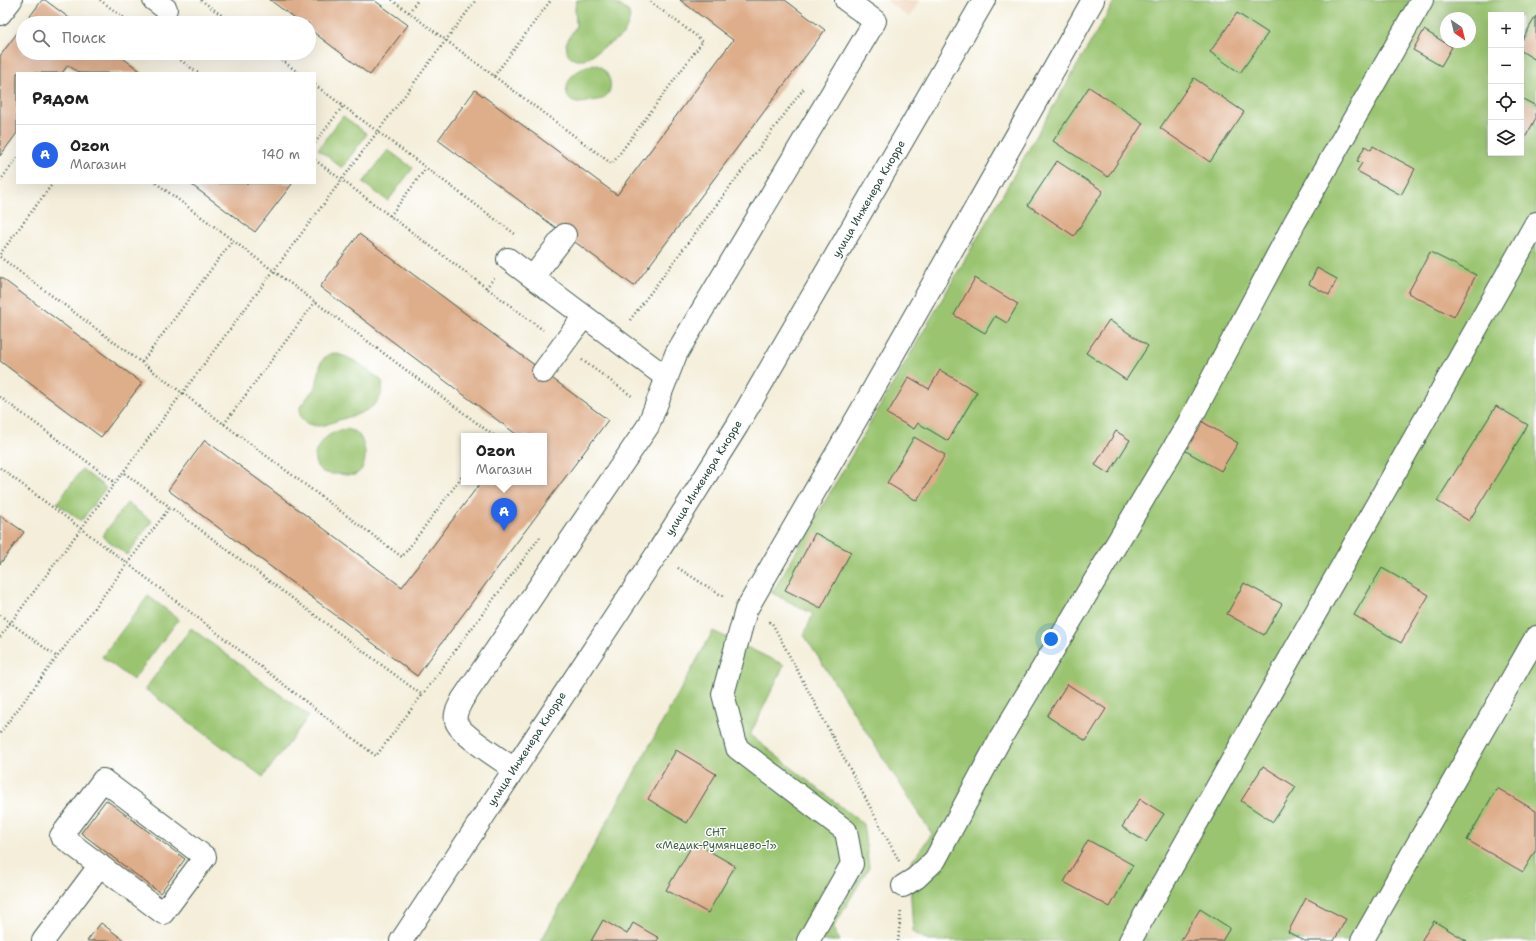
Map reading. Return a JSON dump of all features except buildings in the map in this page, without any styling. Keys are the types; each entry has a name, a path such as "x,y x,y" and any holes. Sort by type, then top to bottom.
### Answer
{"street":[{"path":"0,14 11,0"},
{"path":"514,769 464,733 456,722 456,713 466,694 648,426 652,412 676,354 875,21 846,0"},
{"name":"улица Инженера Кнорре","path":"401,941 656,554 737,426 984,0"},
{"path":"808,941 852,864 846,831 737,748 723,694 746,610 861,411 1093,0"},
{"path":"903,886 916,878 935,860 999,741 1188,424 1294,222 1422,0"},
{"path":"1130,941 1536,223"},
{"path":"533,278 565,235"},
{"path":"508,259 667,378"},
{"path":"543,372 584,316"},
{"path":"1362,941 1536,637"},
{"path":"103,780 205,857 163,912 100,865 61,836 103,780"},
{"path":"43,941 100,865"}],"path":[{"path":"100,0 122,16"},
{"path":"201,0 223,16"},
{"path":"392,0 612,164 703,41 648,0"},
{"path":"409,12 418,0"},
{"path":"0,637 476,0"},
{"path":"494,76 551,0"},
{"path":"180,60 197,72"},
{"path":"281,60 298,72"},
{"path":"630,320 809,80"},
{"path":"316,86 516,235"},
{"path":"316,142 343,106"},
{"path":"0,181 16,159"},
{"path":"316,161 652,412"},
{"path":"390,216 426,168"},
{"path":"52,184 0,255 402,557 461,478"},
{"path":"157,184 490,433"},
{"path":"142,362 233,240"},
{"path":"224,424 315,302"},
{"path":"624,315 636,324"},
{"path":"0,397 116,483"},
{"path":"0,468 128,564 376,756 541,536"},
{"path":"123,472 422,695"},
{"path":"0,733 170,507"},
{"path":"656,554 746,610 772,623 899,861 903,886 898,941"},
{"path":"0,615 57,657"}],"shaded area":[{"path":"886,0 919,0 910,18"}],"green space":[{"path":"577,0 606,0 621,6 629,12 630,17 623,35 584,60 576,60 571,58 567,52 566,43 576,26 575,8"},
{"path":"1115,0 1536,0 1536,941 928,941 913,932 909,865 932,834 804,635 813,614 772,593"},
{"path":"594,64 602,68 608,75 610,83 609,92 603,99 581,103 573,102 567,95 567,86 571,78 574,74"},
{"path":"343,116 367,134 342,168 318,149"},
{"path":"388,150 413,168 388,201 363,183"},
{"path":"332,353 353,360 382,381 380,398 370,408 355,415 326,425 310,425 300,416 300,407 316,386 321,362 326,356"},
{"path":"347,429 356,432 363,442 365,462 363,467 354,475 330,474 323,472 315,462 315,456 320,444 329,435 337,431"},
{"path":"82,469 106,488 81,521 57,503"},
{"path":"127,503 152,521 127,555 102,536"},
{"path":"148,596 179,619 133,680 102,657"},
{"path":"191,628 309,716 263,777 145,689"},
{"name":"СНТ «Медик-Румянцево-1»","path":"713,631 784,665 750,735 863,824 869,867 833,928 840,941 541,941"}],"place":[{"name":"Ozon","path":"504,531"}]}
